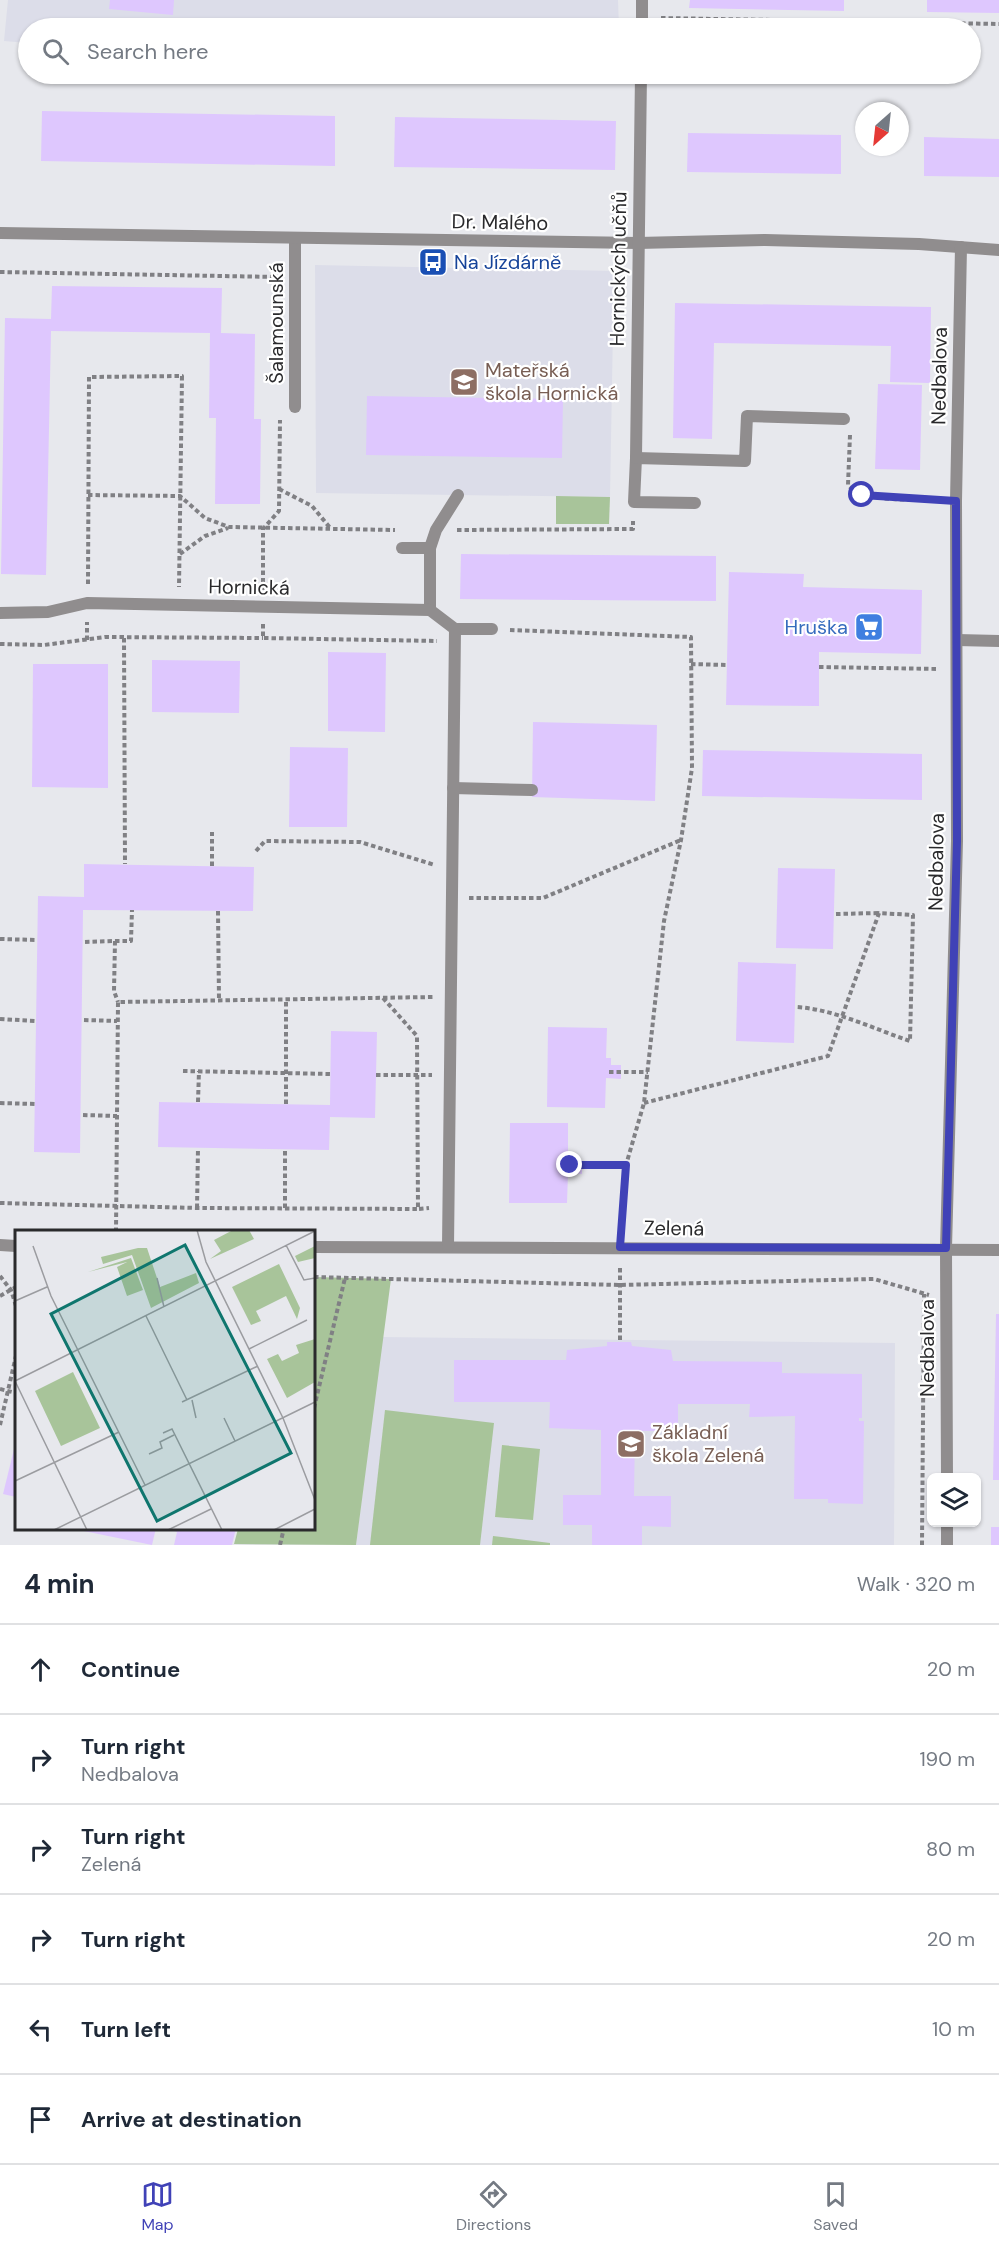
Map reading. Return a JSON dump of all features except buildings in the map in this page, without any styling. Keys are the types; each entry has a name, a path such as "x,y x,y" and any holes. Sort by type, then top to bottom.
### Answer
{"street":[{"path":"642,0 642,18"},
{"name":"Hornických učňů","path":"634,502 641,84"},
{"name":"Dr. Malého","path":"0,233 295,240 638,243 765,240 999,250"},
{"name":"Šalamounská","path":"295,240 295,407"},
{"name":"Nedbalova","path":"947,1473 946,1248 957,841 956,501 961,247"},
{"path":"636,458 746,461 747,416 844,418"},
{"path":"448,1247 455,635 430,610 430,548 436,530 459,495"},
{"path":"634,502 695,503"},
{"path":"402,548 430,548"},
{"name":"Hornická","path":"0,613 48,612 87,603 430,610"},
{"path":"455,635 492,629"},
{"path":"957,640 999,641"},
{"path":"453,788 532,790"},
{"name":"Zelená","path":"315,1247 999,1250"},
{"path":"947,1527 947,1545"}],"path":[{"path":"981,24 999,24"},
{"path":"0,272 280,277"},
{"path":"87,640 89,376 182,376 179,605"},
{"path":"263,638 263,529 279,511 280,418"},
{"path":"844,418 850,419 848,485 853,491 872,497 956,501"},
{"path":"279,489 312,506 332,529"},
{"path":"88,495 180,496 206,518 229,527 401,530"},
{"path":"436,530 633,529 634,502"},
{"path":"180,555 205,536 229,527"},
{"path":"492,629 691,637 692,768 681,840 664,921 644,1103 626,1165 620,1247 620,1342"},
{"path":"0,644 44,645 124,638 455,635"},
{"path":"124,638 125,864"},
{"path":"692,664 726,665"},
{"path":"819,667 957,669"},
{"path":"212,832 212,866"},
{"path":"453,898 543,898 681,840"},
{"path":"256,851 265,841 360,842 453,870"},
{"path":"85,942 131,941 132,910"},
{"path":"218,910 219,1000"},
{"path":"644,1103 828,1056 879,913"},
{"path":"796,1008 812,1008 910,1041 913,915 837,914"},
{"path":"0,939 37,940"},
{"path":"115,941 114,992 118,1002 116,1230"},
{"path":"118,1002 452,997"},
{"path":"382,998 417,1036 418,1209"},
{"path":"286,999 286,1104"},
{"path":"0,1019 36,1021"},
{"path":"84,1020 117,1021"},
{"path":"183,1071 331,1074"},
{"path":"198,1102 199,1071"},
{"path":"609,1072 648,1072"},
{"path":"376,1075 451,1075"},
{"path":"0,1103 35,1104"},
{"path":"83,1115 117,1116"},
{"path":"197,1208 198,1148"},
{"path":"285,1149 285,1208"},
{"path":"570,1165 626,1165"},
{"path":"0,1203 197,1208 449,1208"},
{"path":"0,1276 11,1290 15,1303"},
{"path":"315,1278 619,1285 874,1279 947,1300"},
{"path":"315,1404 345,1278"},
{"path":"0,1296 15,1288"},
{"path":"921,1545 924,1294"},
{"path":"0,1425 15,1360"},
{"path":"0,1389 15,1393"},
{"path":"280,1545 284,1530"}],"shaded area":[{"path":"8,0 618,0 619,18 18,18 18,42 4,41"},
{"name":"Mateřská škola Hornická","path":"315,265 614,271 610,497 316,493"},
{"name":"Základní škola Zelená","path":"382,1337 895,1343 894,1545 356,1545"}],"green space":[{"path":"556,496 610,497 609,524 556,524"},
{"path":"315,1277 391,1279 356,1545 234,1544 238,1530 315,1530"},
{"path":"385,1410 494,1423 480,1545 370,1545"},
{"path":"502,1445 540,1449 533,1520 495,1517"},
{"path":"493,1536 550,1543 550,1545 492,1545"}],"place":[{"name":"Na Jízdárně","path":"433,262"},
{"name":"Mateřská škola Hornická","path":"464,382"},
{"name":"Hruška","path":"869,627"},
{"name":"Základní škola Zelená","path":"631,1444"}],"route":[{"path":"570,1165 626,1165 620,1247 946,1248 957,841 956,501 862,495"}]}
